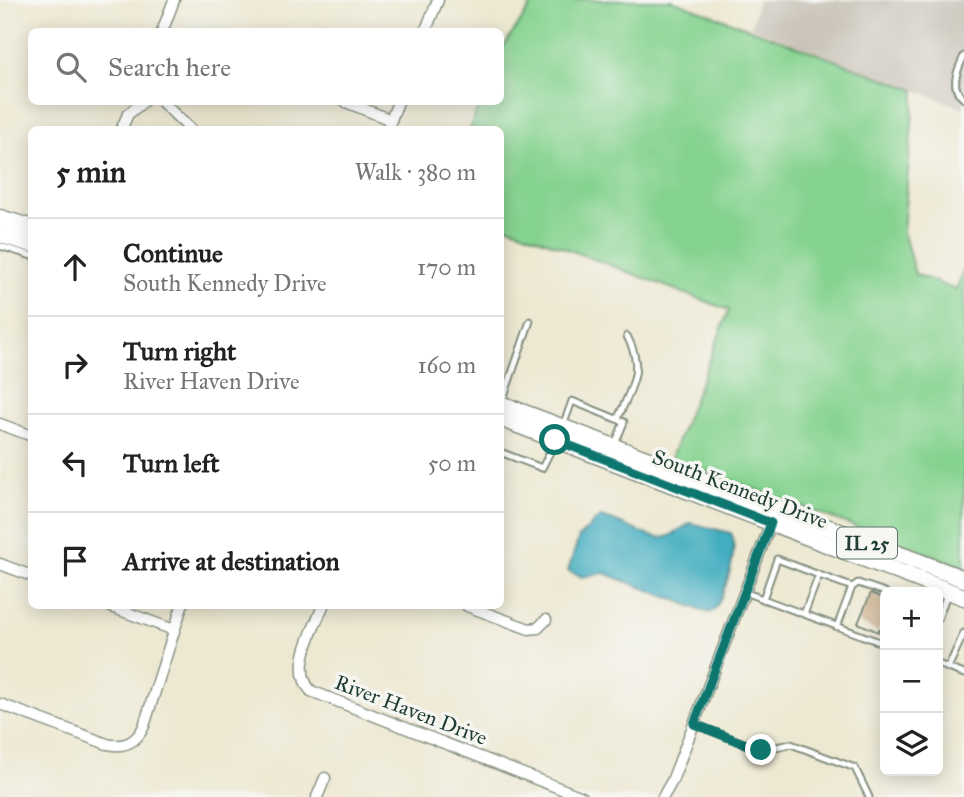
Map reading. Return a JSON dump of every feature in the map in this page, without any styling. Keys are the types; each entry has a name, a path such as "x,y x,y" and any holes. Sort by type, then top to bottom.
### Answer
{"main road":[{"path":"0,218 28,227"},
{"path":"0,234 28,243"},
{"name":"South Kennedy Drive","path":"504,410 771,523 964,597"},
{"name":"South Kennedy Drive","path":"559,433 614,446 961,578"}],"street":[{"path":"164,28 174,0"},
{"path":"427,28 438,0"},
{"path":"123,126 128,114 139,105"},
{"path":"165,105 187,126"},
{"path":"352,105 389,125 397,105"},
{"path":"0,424 28,434"},
{"path":"663,797 771,523"},
{"path":"0,565 28,575"},
{"path":"117,609 174,630"},
{"path":"0,704 107,744 130,743 144,726 181,609"},
{"name":"River Haven Drive","path":"322,609 302,663 304,681 311,691 582,797"},
{"path":"475,609 529,629 538,628 546,620"},
{"path":"317,797 325,778"}],"lane":[{"path":"964,56 955,79 956,89 964,99"},
{"path":"0,246 28,255"},
{"path":"504,400 530,321"},
{"path":"618,418 635,380 638,361 627,336"},
{"path":"504,454 542,468 572,401 624,422 614,446"},
{"path":"763,599 777,559 852,587"},
{"path":"804,614 819,575"},
{"path":"943,606 948,592 961,578"},
{"path":"838,627 852,587 858,583 880,590"},
{"path":"744,592 880,642"},
{"path":"948,668 964,633"},
{"path":"943,666 964,674"},
{"path":"694,724 761,750 791,744 855,768 869,797"}],"shaded area":[{"path":"758,0 964,0 964,109 751,27"}],"green space":[{"path":"535,0 672,0 915,90 903,231 915,274 956,290 964,269 964,567 671,458 729,310 504,225 504,126 471,126 479,105 504,105 504,46"}],"water":[{"path":"600,517 660,538 673,535 691,523 731,533 734,549 732,560 726,583 714,610 709,613 604,573 582,577 568,571 579,537"}],"building":[{"path":"871,593 880,597 878,632 858,623"}],"route":[{"path":"555,440 771,523 694,724 761,750"}]}
